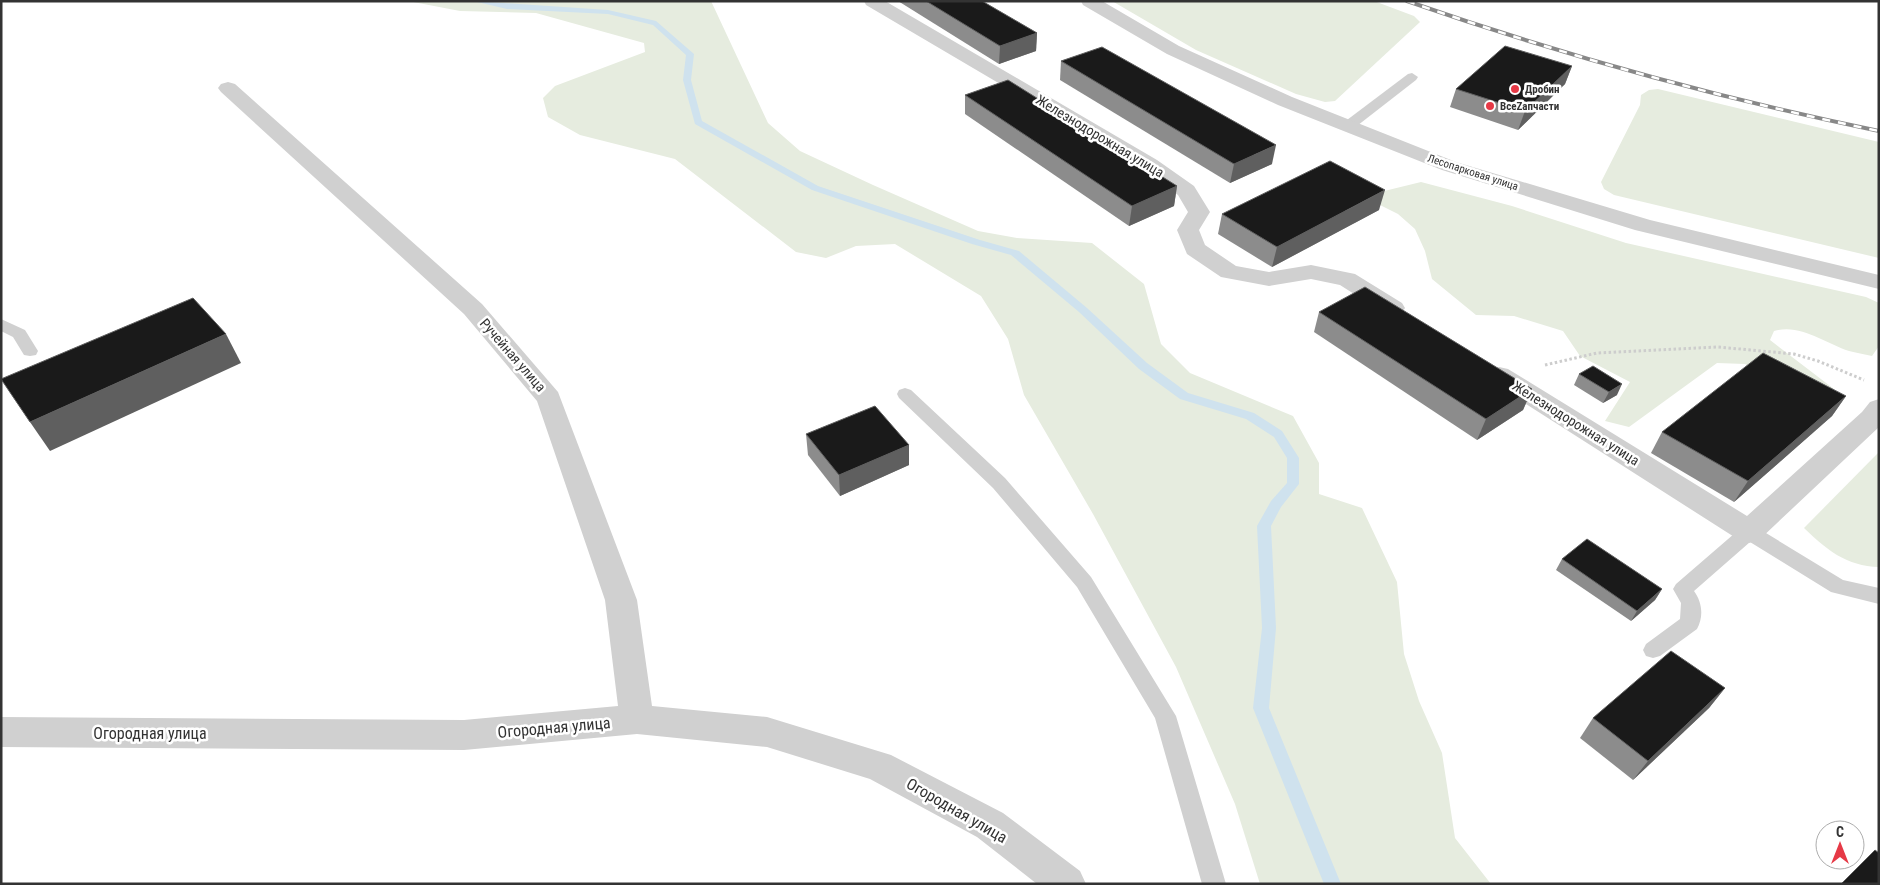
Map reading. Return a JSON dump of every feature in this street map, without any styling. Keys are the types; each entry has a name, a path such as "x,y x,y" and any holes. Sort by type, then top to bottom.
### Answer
{"street":[{"name":"Железнодорожная улица","path":"872,1 1150,164 1186,191 1199,212 1188,230 1195,249 1229,272 1269,280 1311,272 1347,279 1411,320"},
{"name":"Лесопарковая улица","path":"1089,1 1173,50 1285,101 1448,166 1643,225 1879,282"},
{"name":"Ручейная улица","path":"228,88 473,309 549,398 621,600 637,719"},
{"name":"Железнодорожная улица","path":"1492,370 1749,532"},
{"path":"1749,532 1876,416"},
{"name":"Огородная улица","path":"1,732 464,735 637,719 767,732 879,766 990,825 1067,884"}],"lane":[{"path":"1348,126 1412,77"},
{"path":"1,324 19,334 30,351"},
{"path":"905,394 999,483 1084,582 1165,716 1214,884"},
{"path":"1653,650 1690,623 1691,602 1683,589 1749,532 1838,587 1879,596"}],"path":[{"path":"1492,370 1597,353 1718,348 1794,354 1818,361 1870,382"}],"shaded area":[{"path":"408,1 711,1 768,123 800,151 978,231 1017,238 1092,243 1144,284 1161,344 1190,373 1293,416 1319,463 1319,494 1362,508 1397,582 1404,654 1419,701 1442,753 1455,838 1491,884 1260,884 1235,804 1176,667 1093,514 1024,395 1008,339 981,296 895,244 856,246 826,258 796,252 675,159 580,135 548,117 543,98 555,86 645,52 644,43 536,13 460,11"},
{"path":"1112,1 1374,1 1414,16 1420,22 1335,101 1325,102 1296,94 1196,50"},
{"path":"1658,89 1879,142 1879,258 1614,195 1604,189 1601,182 1640,105 1641,95 1649,90"},
{"path":"1421,182 1512,206 1626,243 1866,297 1879,303 1879,346 1872,356 1840,348 1803,332 1784,329 1774,331 1770,340 1834,389 1816,393 1779,380 1745,364 1717,363 1629,427 1605,421 1630,382 1580,356 1563,331 1514,316 1476,315 1432,279 1425,251 1415,229 1398,214 1370,200 1372,194"},
{"path":"1879,452 1879,567 1857,564 1847,560 1829,550 1804,528"}],"building":[{"path":"926,1 982,1 1037,33 1000,46"},
{"path":"1505,46 1572,66 1525,111 1456,89"},
{"path":"1102,47 1276,145 1234,164 1061,61"},
{"path":"1008,80 1177,186 1132,206 965,95"},
{"path":"1330,161 1385,190 1277,247 1222,214"},
{"path":"1365,287 1532,389 1486,419 1319,312"},
{"path":"193,298 226,334 30,422 1,379"},
{"path":"1763,353 1846,396 1748,481 1662,432"},
{"path":"1593,366 1622,384 1609,392 1579,374"},
{"path":"875,406 909,445 839,475 806,434"},
{"path":"1587,539 1662,589 1637,611 1562,559"},
{"path":"1671,651 1725,688 1648,761 1593,718"},
{"path":"1875,850 1879,853 1879,884 1841,884 1855,870 1865,870 1865,860"}],"waterway":[{"path":"477,1 507,7 608,12 656,23 690,54 687,80 698,122 815,188 976,242 1015,253 1083,310 1143,366 1184,396 1250,416 1278,434 1293,458 1293,484 1276,504 1264,526 1269,628 1261,708 1333,884"}],"railway":[{"path":"1407,1 1465,21 1641,74 1700,90 1879,131"}],"place":[{"name":"Дробин","path":"1515,89"},
{"name":"ВсеZапчасти","path":"1490,106"}]}
